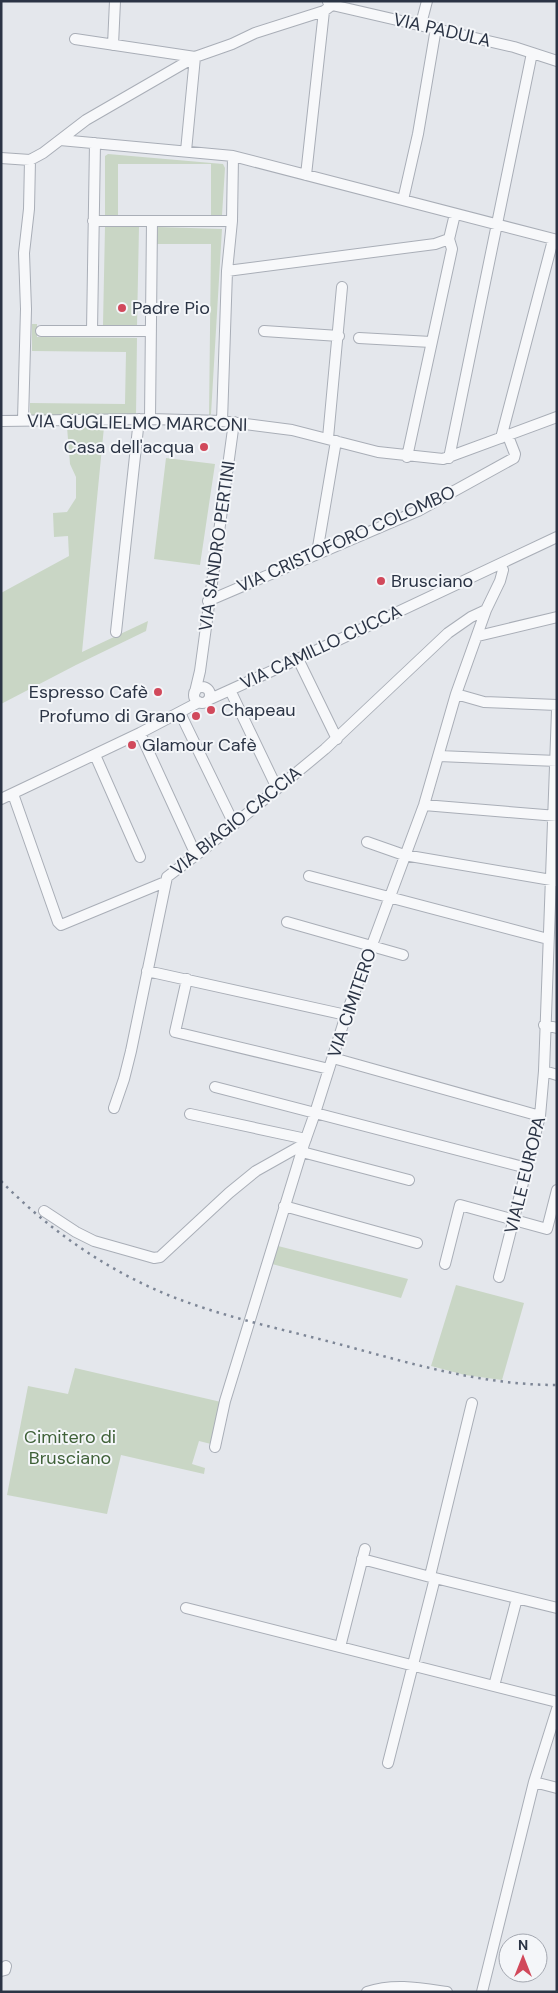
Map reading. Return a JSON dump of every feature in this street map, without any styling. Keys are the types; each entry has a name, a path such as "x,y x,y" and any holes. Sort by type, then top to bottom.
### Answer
{"street":[{"path":"113,44 115,1"},
{"path":"421,24 427,1"},
{"path":"1,158 30,160 86,120 195,58 328,6 306,174"},
{"name":"VIA PADULA","path":"328,6 358,6 514,47 557,61"},
{"path":"403,200 418,134 436,28"},
{"path":"75,39 195,58"},
{"path":"449,458 532,53"},
{"path":"186,152 195,58"},
{"path":"60,140 233,156 555,240 504,437"},
{"path":"92,331 95,143"},
{"path":"222,421 227,271 232,221 233,156"},
{"path":"23,420 26,309 24,253 29,209 30,160"},
{"path":"407,457 452,249 449,239 455,214"},
{"path":"93,221 232,221"},
{"path":"150,419 152,221"},
{"path":"227,271 435,244 449,239"},
{"path":"318,553 332,440 342,287"},
{"path":"41,331 151,331"},
{"path":"264,331 339,336"},
{"path":"359,338 431,342"},
{"path":"449,458 557,417"},
{"path":"116,632 139,419"},
{"name":"VIA GUGLIELMO MARCONI","path":"1,421 139,419 222,421 275,427 378,452 407,457 449,458"},
{"name":"VIA SANDRO PERTINI","path":"202,695 200,671 208,601 234,422"},
{"name":"VIA CRISTOFORO COLOMBO","path":"208,601 418,510 514,458 515,454 504,437"},
{"name":"VIA CAMILLO CUCCA","path":"202,695 226,691 298,660 557,537"},
{"name":"VIA CIMITERO","path":"215,1447 225,1402 284,1206 334,1058 346,1015 388,897 424,805 456,694 486,610 500,581 503,570 500,564"},
{"name":"VIA BIAGIO CACCIA","path":"114,1108 129,1061 167,877 337,739 431,648 471,617 486,610"},
{"path":"478,636 557,617"},
{"path":"298,660 337,739"},
{"path":"226,691 275,784"},
{"path":"456,694 484,702 557,705"},
{"path":"1,799 140,734 180,713 202,695"},
{"name":"VIALE EUROPA","path":"499,1277 540,1116 544,1072 544,1025 552,954 548,939 554,880 557,711"},
{"path":"180,713 234,824"},
{"path":"140,734 196,855"},
{"path":"95,755 140,857"},
{"path":"439,756 556,761"},
{"path":"13,794 58,922 61,925 165,882"},
{"path":"424,805 555,816"},
{"path":"367,842 404,855 554,880"},
{"path":"309,876 548,939"},
{"path":"287,922 403,955"},
{"path":"147,971 346,1015"},
{"path":"186,979 175,1032 329,1069"},
{"path":"544,1025 557,1028"},
{"path":"334,1058 540,1116"},
{"path":"544,1072 557,1075"},
{"path":"215,1087 528,1168"},
{"path":"190,1114 304,1145 409,1180"},
{"path":"44,1210 76,1232 94,1241 154,1258 160,1257 228,1193 256,1171 304,1145"},
{"path":"444,1264 460,1205 547,1229 557,1190"},
{"path":"284,1206 417,1243"},
{"path":"388,1763 413,1666 472,1403"},
{"path":"340,1647 365,1549"},
{"path":"362,1559 557,1608"},
{"path":"494,1686 516,1602"},
{"path":"186,1608 557,1702"},
{"path":"482,1992 534,1782 557,1709"},
{"path":"534,1782 557,1788"},
{"path":"367,1992 378,1988 406,1986 447,1992"}],"green space":[{"path":"108,154 223,164 225,168 222,215 211,215 211,164 118,164 118,215 105,215 105,156"},
{"path":"105,227 139,227 137,326 103,325"},
{"path":"158,227 222,229 211,414 209,416 211,244 156,244"},
{"path":"32,324 37,324 37,337 137,338 136,416 30,415 30,403 125,404 126,352 32,351"},
{"path":"67,427 104,427 82,652 148,621 146,631 1,704 1,593 69,556 68,536 54,537 53,513 67,512 76,498 76,477 70,464"},
{"path":"166,458 215,464 200,565 154,559"},
{"path":"278,1246 408,1279 401,1298 272,1264"},
{"path":"456,1285 524,1303 502,1380 465,1375 431,1366"},
{"name":"Cimitero di Brusciano","path":"75,1368 221,1402 211,1444 199,1441 192,1464 205,1468 204,1474 121,1455 107,1514 7,1495 28,1386 68,1394"}],"railway":[{"path":"1,1181 38,1216 79,1247 122,1273 168,1295 256,1323 450,1373 503,1382 557,1385"}],"place":[{"name":"Padre Pio","path":"122,308"},
{"name":"Casa dell'acqua","path":"204,447"},
{"name":"Brusciano","path":"381,581"},
{"name":"Espresso Cafè","path":"158,692"},
{"name":"Chapeau","path":"211,710"},
{"name":"Profumo di Grano","path":"196,716"},
{"name":"Glamour Cafè","path":"132,745"}]}
